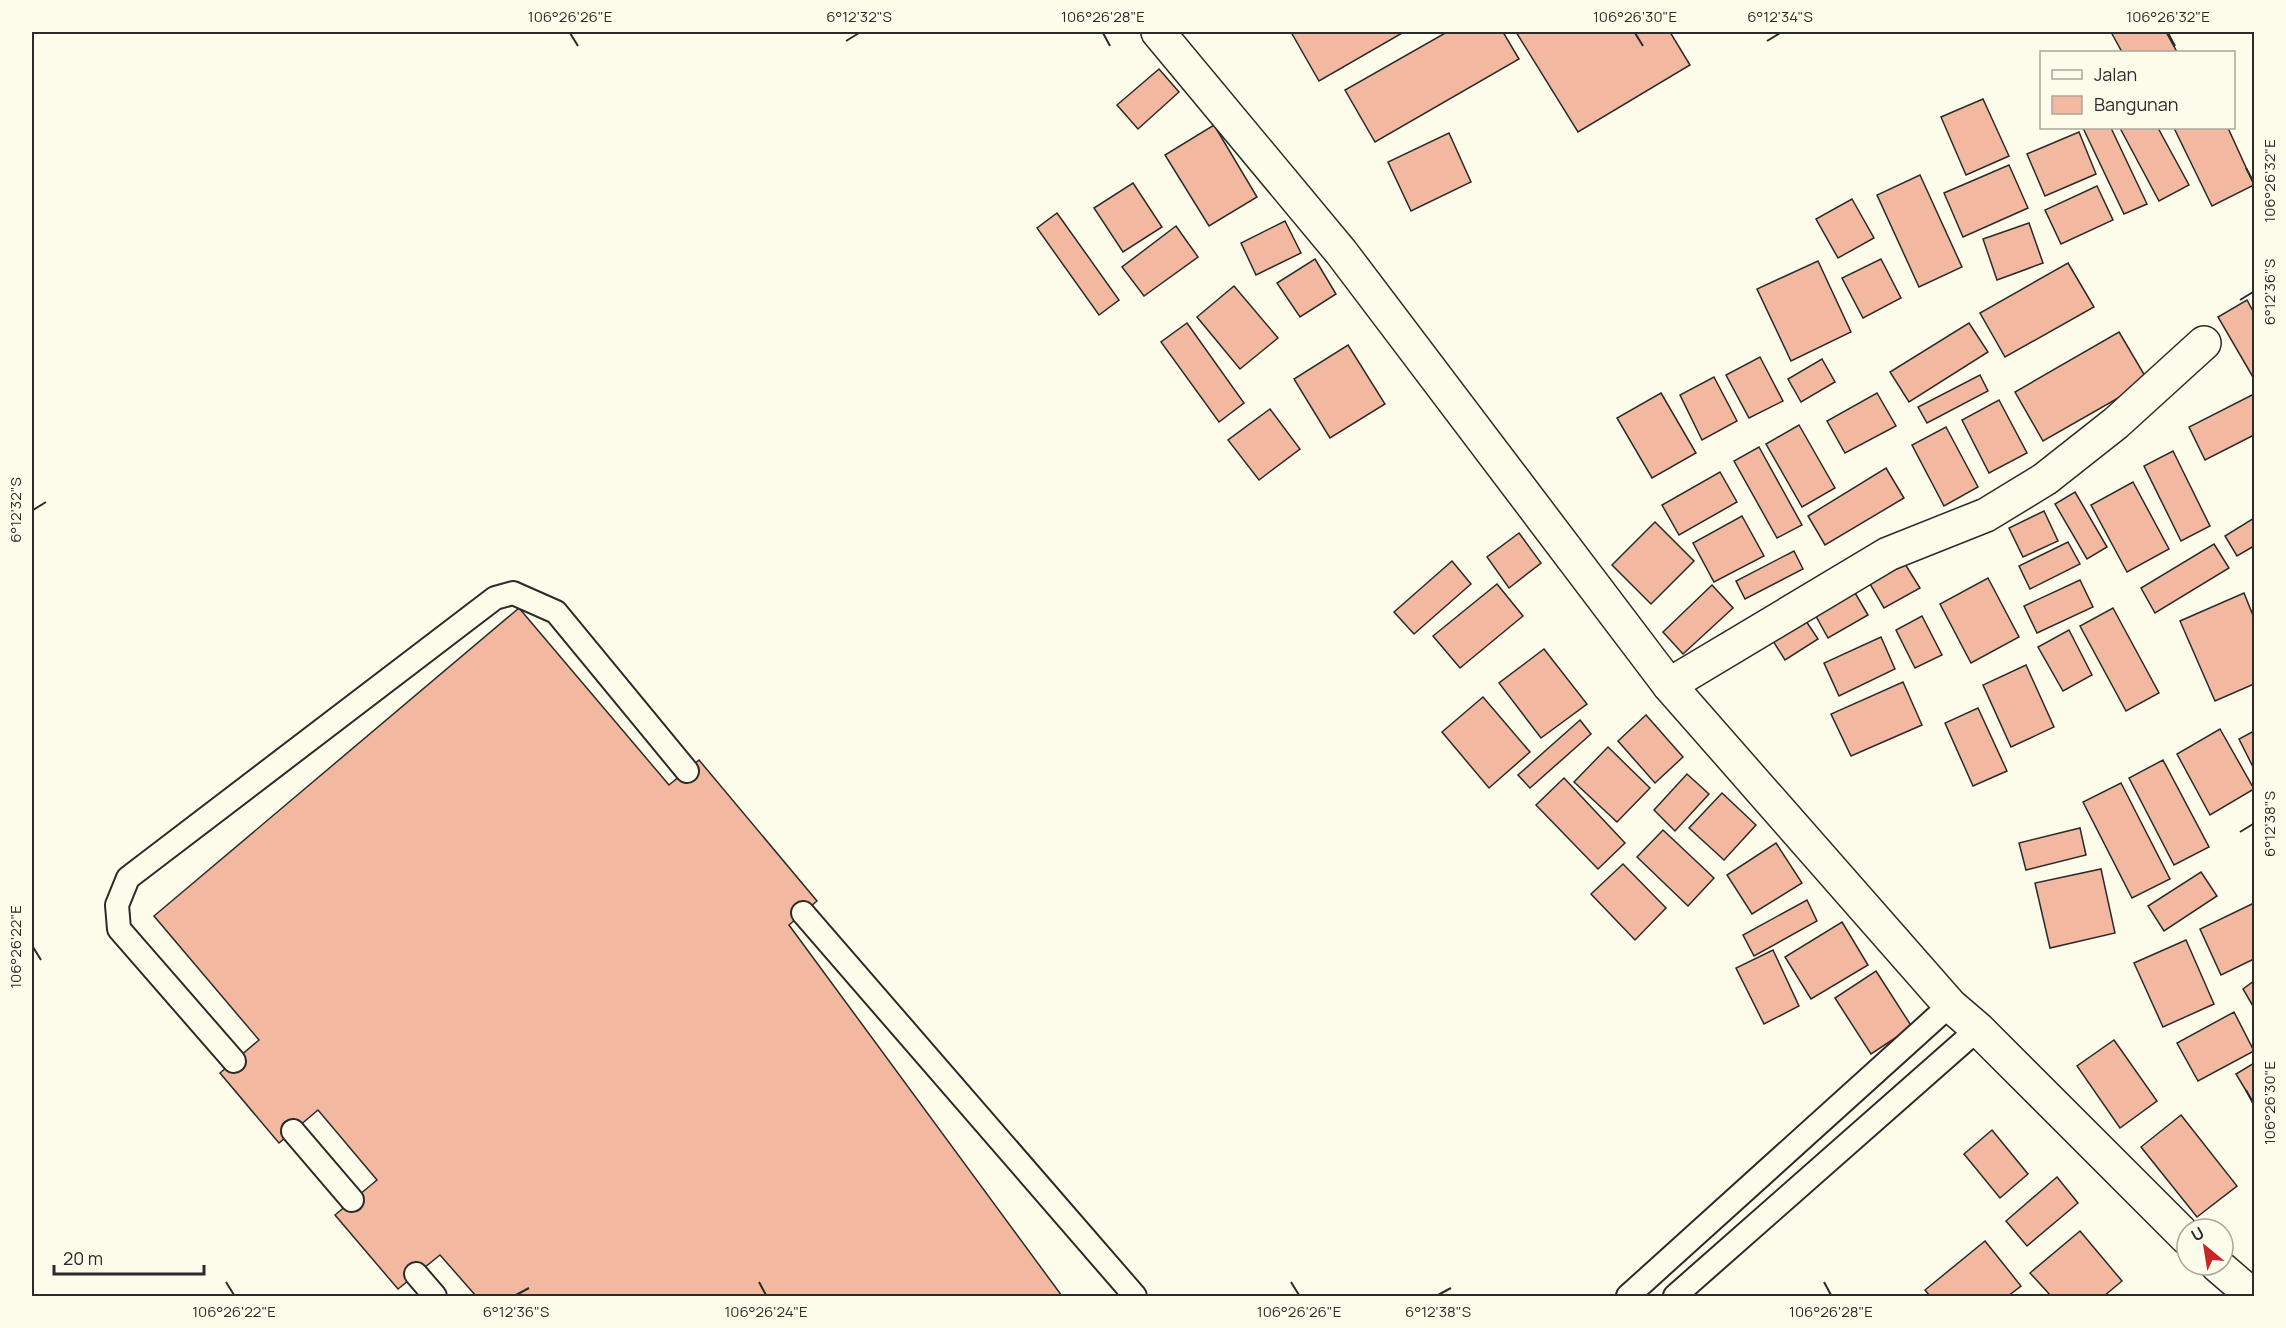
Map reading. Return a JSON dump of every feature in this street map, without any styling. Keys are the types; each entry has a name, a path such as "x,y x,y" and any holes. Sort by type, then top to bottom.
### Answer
{"main road":[{"path":"1158,32 1341,252 1670,685 1950,1005 1978,1029 2175,1226"},
{"path":"1670,685 1888,554 1986,515 2045,479 2116,423 2204,344"},
{"path":"2231,1277 2253,1296"}],"lane":[{"path":"234,1061 119,929 117,905 128,878 495,598 513,593 556,612 687,771"},
{"path":"803,913 1136,1296"},
{"path":"1628,1296 1950,1005"},
{"path":"1675,1296 1978,1029"},
{"path":"293,1131 352,1200"},
{"path":"416,1274 435,1296"}],"building":[{"path":"1291,32 1404,32 1319,81"},
{"path":"1447,32 1503,32 1519,59 1375,142 1345,90"},
{"path":"1516,32 1670,32 1690,65 1578,132"},
{"path":"2111,32 2166,32 2176,51 2121,51"},
{"path":"1159,69 1179,92 1138,129 1117,105"},
{"path":"1983,99 2009,156 1966,175 1941,117"},
{"path":"1214,125 1257,197 1209,226 1165,155"},
{"path":"2083,129 2111,129 2147,204 2124,214"},
{"path":"2121,129 2159,129 2189,185 2159,201"},
{"path":"2174,129 2228,129 2254,185 2212,206"},
{"path":"2079,132 2096,174 2045,196 2027,154"},
{"path":"1449,133 1471,182 1411,211 1388,162"},
{"path":"2009,165 2028,208 1963,237 1944,193"},
{"path":"1920,175 1962,267 1919,287 1877,195"},
{"path":"1133,183 1162,227 1123,252 1094,208"},
{"path":"2097,186 2113,220 2061,244 2045,210"},
{"path":"1852,199 1874,238 1838,258 1816,219"},
{"path":"1057,213 1119,300 1099,315 1037,228"},
{"path":"1285,221 1301,253 1256,275 1241,243"},
{"path":"2029,223 2043,263 1997,280 1983,239"},
{"path":"1176,226 1198,257 1144,296 1122,267"},
{"path":"1315,259 1336,294 1300,317 1277,283"},
{"path":"1881,259 1901,298 1863,318 1842,278"},
{"path":"1818,261 1851,332 1791,361 1757,289"},
{"path":"2068,263 2094,307 2005,357 1980,313"},
{"path":"1234,286 1278,338 1240,369 1197,317"},
{"path":"2247,300 2254,313 2254,379 2218,317"},
{"path":"1187,323 1244,403 1219,422 1161,342"},
{"path":"1969,323 1988,352 1909,402 1890,372"},
{"path":"2119,332 2148,381 2043,441 2015,392"},
{"path":"1348,345 1385,404 1330,438 1294,379"},
{"path":"1760,357 1783,401 1749,418 1726,375"},
{"path":"1822,359 1835,382 1801,402 1788,379"},
{"path":"1980,375 1988,391 1927,423 1918,407"},
{"path":"1714,377 1737,421 1702,440 1680,395"},
{"path":"1661,393 1696,453 1652,478 1617,418"},
{"path":"1877,393 1896,426 1845,453 1827,421"},
{"path":"2254,394 2254,435 2205,460 2189,427"},
{"path":"1999,400 2027,453 1989,473 1962,420"},
{"path":"1270,409 1300,449 1259,480 1228,440"},
{"path":"1799,425 1835,488 1802,507 1766,444"},
{"path":"1946,427 1978,487 1944,506 1912,445"},
{"path":"1759,447 1802,525 1777,538 1734,461"},
{"path":"2173,451 2210,526 2181,541 2144,466"},
{"path":"1886,468 1904,498 1825,545 1808,516"},
{"path":"1720,472 1737,502 1679,535 1662,505"},
{"path":"2133,482 2169,549 2127,572 2091,505"},
{"path":"2075,492 2107,547 2087,559 2055,504"},
{"path":"2044,511 2058,541 2023,557 2009,528"},
{"path":"1742,516 1764,556 1714,582 1693,543"},
{"path":"2254,518 2254,546 2237,556 2225,536"},
{"path":"1655,522 1694,561 1651,604 1612,565"},
{"path":"1519,533 1541,563 1509,588 1487,557"},
{"path":"2068,542 2080,564 2030,589 2019,566"},
{"path":"2214,544 2229,568 2155,613 2141,588"},
{"path":"1794,551 1803,569 1745,599 1736,581"},
{"path":"1452,561 1471,584 1414,634 1394,612"},
{"path":"1905,564 1920,588 1884,608 1870,584"},
{"path":"1988,578 2019,637 1971,663 1940,604"},
{"path":"2080,580 2093,607 2037,633 2024,606"},
{"path":"1497,584 1523,616 1460,668 1433,636"},
{"path":"1712,585 1733,608 1683,654 1663,632"},
{"path":"1851,586 1868,615 1828,638 1812,609"},
{"path":"2244,593 2254,618 2254,684 2215,701 2180,621"},
{"path":"519,608 669,785 699,760 817,901 789,925 1062,1296 476,1296 440,1255 398,1289 335,1215 377,1180 318,1110 279,1143 220,1073 259,1040 154,916"},
{"path":"2113,608 2159,693 2126,711 2080,626"},
{"path":"1800,612 1818,639 1785,660 1768,633"},
{"path":"1922,616 1942,655 1915,668 1896,630"},
{"path":"2069,630 2092,675 2063,691 2038,647"},
{"path":"1881,637 1895,669 1839,696 1824,663"},
{"path":"1544,649 1587,704 1541,738 1499,683"},
{"path":"2026,665 2054,727 2011,747 1983,685"},
{"path":"1903,682 1922,725 1851,756 1831,714"},
{"path":"1483,697 1530,752 1489,788 1442,732"},
{"path":"1978,708 2007,771 1973,786 1945,723"},
{"path":"1646,715 1683,757 1655,783 1618,741"},
{"path":"1580,720 1591,734 1530,788 1518,775"},
{"path":"2220,729 2254,789 2210,815 2177,754"},
{"path":"2254,731 2254,769 2239,739"},
{"path":"1608,747 1650,788 1617,822 1574,782"},
{"path":"2163,760 2209,847 2174,865 2129,778"},
{"path":"1687,774 1709,794 1675,831 1654,810"},
{"path":"1564,778 1625,843 1598,869 1536,805"},
{"path":"2121,783 2170,879 2132,898 2083,802"},
{"path":"1722,793 1756,825 1724,860 1689,828"},
{"path":"2080,828 2086,855 2026,870 2019,843"},
{"path":"1663,830 1714,878 1688,906 1637,857"},
{"path":"1776,843 1802,883 1752,914 1727,875"},
{"path":"1623,864 1666,908 1635,940 1591,894"},
{"path":"2101,869 2115,933 2050,948 2035,883"},
{"path":"2201,872 2217,896 2164,931 2148,906"},
{"path":"1807,900 1817,921 1754,956 1743,935"},
{"path":"2254,903 2254,959 2221,975 2200,929"},
{"path":"1842,922 1868,965 1811,999 1785,957"},
{"path":"2186,940 2214,1004 2163,1027 2134,963"},
{"path":"1773,950 1799,1006 1764,1024 1736,968"},
{"path":"1876,971 1912,1027 1871,1054 1835,998"},
{"path":"2254,981 2254,1008 2243,989"},
{"path":"2234,1012 2254,1051 2198,1081 2177,1043"},
{"path":"2114,1040 2157,1101 2120,1128 2077,1066"},
{"path":"2254,1063 2254,1104 2236,1074"},
{"path":"2181,1115 2237,1186 2197,1217 2141,1147"},
{"path":"1992,1130 2028,1174 2000,1198 1964,1154"},
{"path":"2057,1177 2078,1203 2027,1246 2006,1221"},
{"path":"2080,1231 2122,1281 2104,1296 2051,1296 2030,1273"},
{"path":"1985,1241 2021,1286 2008,1296 1930,1296 1925,1290"}]}
